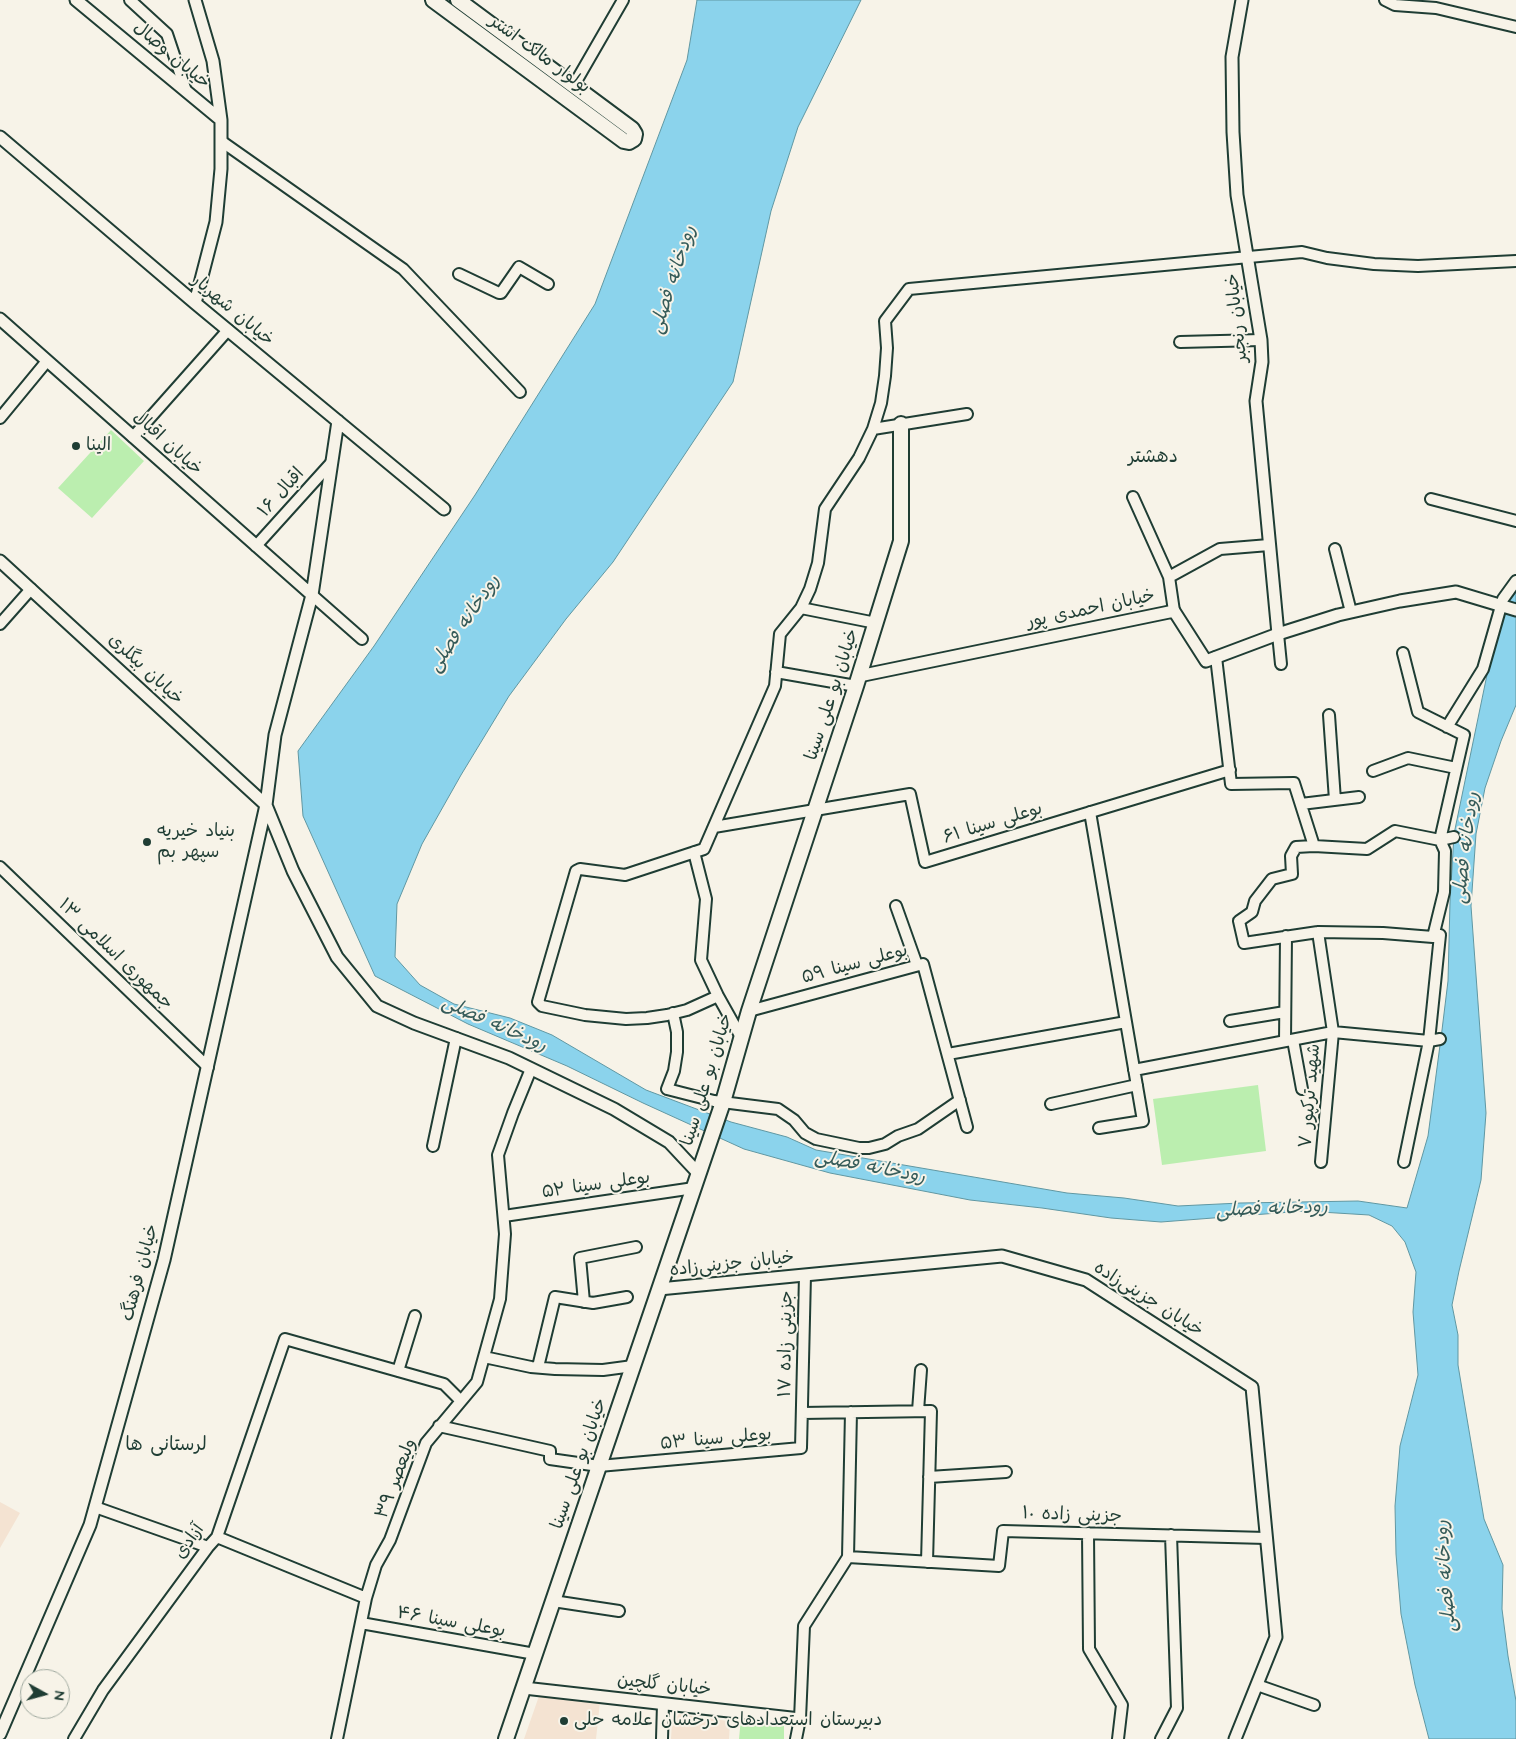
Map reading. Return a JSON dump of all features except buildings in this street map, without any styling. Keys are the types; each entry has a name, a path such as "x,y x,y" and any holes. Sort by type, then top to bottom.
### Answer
{"main road":[{"name":"بولوار مالک اشتر","path":"433,0 624,141 629,142 634,139 635,134 632,129 458,0"},
{"name":"خیابان بو علی سینا","path":"506,1739 723,1102 749,1010 901,541 901,424"}],"street":[{"name":"خیابان وصال","path":"76,0 221,120"},
{"path":"130,0 167,34 186,91"},
{"path":"195,303 216,222 222,169 221,120 213,61 196,0"},
{"path":"574,85 623,0"},
{"name":"خیابان رنجبر","path":"1242,0 1232,57 1232,116 1237,195 1248,258 1262,362 1256,400 1278,634"},
{"path":"1385,0 1395,5 1436,8 1516,27"},
{"name":"خیابان شهریار","path":"0,137 195,303 444,509"},
{"path":"221,141 403,268 520,392"},
{"path":"718,996 700,1005 674,1013 647,1018 606,1018 542,1006 538,1002 576,871 580,869 625,875 704,849 775,686 780,634 801,608 810,589 818,563 825,509 859,458 873,429 881,403 885,376 887,348 884,321 908,290 1302,252 1346,260 1418,266 1516,261"},
{"path":"459,274 499,294 519,268 548,284"},
{"name":"خیابان اقبال","path":"0,319 312,595"},
{"path":"133,437 228,330"},
{"path":"1180,342 1260,340"},
{"path":"0,418 47,361"},
{"path":"873,429 966,414"},
{"name":"خیابان فرهنگ","path":"0,1734 90,1526 164,1260 266,805 275,735 312,595 338,421"},
{"name":"اقبال ۱۶","path":"256,546 331,463"},
{"path":"1133,497 1169,577 1174,610"},
{"path":"1431,499 1516,521"},
{"path":"1169,577 1220,549 1269,545"},
{"path":"1335,549 1351,612"},
{"name":"خیابان بیگلری","path":"0,560 266,805"},
{"path":"1448,727 1483,669 1503,606 1503,599 1516,581"},
{"path":"0,624 31,589"},
{"path":"1314,846 1294,783 1231,784 1216,657 1278,634 1351,612 1400,601 1456,592 1516,610"},
{"path":"312,595 362,639"},
{"path":"801,608 876,623"},
{"name":"خیابان احمدی پور","path":"857,681 1174,610 1206,661 1216,657"},
{"path":"1278,634 1281,664"},
{"path":"1403,653 1418,712 1464,735 1440,840 1445,851 1444,892 1435,1040 1404,1162"},
{"path":"776,672 857,681"},
{"path":"1329,715 1334,800"},
{"path":"1373,771 1408,758 1456,768"},
{"name":"بوعلی سینا ۶۱","path":"815,809 910,794 925,862 1230,770"},
{"path":"1301,804 1359,798"},
{"path":"266,805 293,870 337,957 377,1006 414,1023 509,1058 614,1109 669,1142 698,1173"},
{"path":"714,827 815,809"},
{"path":"1090,812 1143,1121 1099,1128"},
{"path":"1441,935 1318,932 1244,943 1239,921 1252,912 1255,900 1272,879 1292,874 1291,856 1296,847 1314,846 1367,849 1395,830 1440,840 1454,837"},
{"path":"694,852 706,899 701,960 718,996 741,1037"},
{"name":"جمهوری اسلامی ۱۳","path":"0,867 208,1067"},
{"path":"896,906 917,965"},
{"name":"شهید ترکپور ۷","path":"1318,932 1333,1032 1320,1162"},
{"path":"1286,936 1285,1012 1289,1041 1302,1089"},
{"name":"بوعلی سینا ۵۹","path":"749,1010 923,964 967,1127"},
{"path":"1230,1021 1285,1012"},
{"path":"674,1013 677,1032 677,1052 674,1071 667,1089 714,1101 778,1109 794,1120 804,1133 816,1139 859,1148 869,1148 885,1144 898,1136 918,1129 960,1100"},
{"path":"948,1054 1126,1022"},
{"path":"1134,1070 1333,1032 1435,1040"},
{"path":"433,1146 456,1038"},
{"name":"ولیعصر ۳۹","path":"337,1739 366,1598 376,1565 390,1540 426,1443 477,1382 500,1299 505,1234 498,1155 531,1069"},
{"path":"1051,1104 1137,1085"},
{"name":"بوعلی سینا ۵۲","path":"504,1216 694,1188"},
{"path":"584,1302 580,1258 636,1247"},
{"name":"خیابان جزینی‌زاده","path":"659,1289 1002,1256 1086,1280 1252,1387 1276,1637 1234,1739"},
{"name":"جزینی زاده ۱۷","path":"802,1414 804,1275"},
{"path":"538,1367 555,1297 593,1303 627,1297"},
{"path":"415,1316 398,1371 444,1384 461,1401"},
{"name":"آزادی","path":"74,1739 102,1690 208,1546 217,1537 285,1339 398,1371"},
{"path":"484,1357 538,1367 579,1370 633,1366"},
{"path":"918,1411 921,1370"},
{"path":"802,1414 930,1411 927,1562"},
{"path":"796,1739 800,1719 804,1626 848,1557 851,1412"},
{"name":"بوعلی سینا ۵۳","path":"599,1466 801,1448 802,1414"},
{"path":"439,1426 550,1451 550,1459 599,1466"},
{"path":"929,1477 1006,1472"},
{"path":"95,1507 208,1546"},
{"name":"جزینی زاده ۱۰","path":"848,1557 999,1566 1003,1530 1266,1538"},
{"path":"1088,1533 1090,1649 1122,1705 1118,1739"},
{"path":"1161,1739 1177,1708 1171,1536"},
{"path":"217,1537 366,1598"},
{"path":"553,1601 619,1611"},
{"name":"بوعلی سینا ۴۶","path":"361,1623 535,1654"},
{"path":"1256,1685 1314,1704"},
{"name":"خیابان گلچین","path":"524,1688 800,1719"},
{"path":"662,1739 664,1704"}],"shaded area":[{"path":"0,1502 20,1513 0,1548"},
{"name":"دبیرستان استعدادهای درخشان علامه حلی","path":"539,1696 600,1702 596,1739 524,1739"},
{"path":"679,1714 728,1721 730,1723 729,1739 671,1739 672,1721"}],"green space":[{"path":"111,430 144,461 92,518 58,488"},
{"path":"1258,1085 1266,1151 1162,1165 1153,1099"},
{"path":"741,1718 784,1724 784,1739 739,1739"}],"water":[{"name":"رودخانه فصلی","path":"697,0 861,0 798,127 771,211 733,382 613,562 566,619 509,696 461,775 422,844 397,904 395,957 420,985 454,1004 510,1018 552,1035 646,1090 731,1122 787,1137 816,1150 1067,1193 1124,1198 1178,1206 1358,1201 1407,1208 1428,1136 1442,1030 1448,981 1454,834 1488,670 1508,600 1516,590 1516,705 1485,788 1476,834 1471,906 1486,1113 1481,1180 1452,1305 1458,1335 1458,1365 1484,1519 1503,1565 1502,1609 1516,1701 1516,1739 1429,1739 1415,1685 1401,1614 1396,1554 1395,1506 1400,1446 1418,1375 1413,1312 1416,1272 1405,1242 1392,1226 1369,1215 1304,1211 1161,1222 1111,1218 970,1200 830,1173 744,1149 567,1066 468,1024 375,976 303,816 298,751 374,646 475,495 595,304 687,60"}],"place":[{"name":"الینا","path":"76,446"},
{"name":"بنیاد خیریه سپهر بم","path":"147,842"},
{"name":"دبیرستان استعدادهای درخشان علامه حلی","path":"564,1721"}],"district":[{"name":"دهشتر","path":"1153,458"},
{"name":"لرستانی ها","path":"166,1446"}]}
